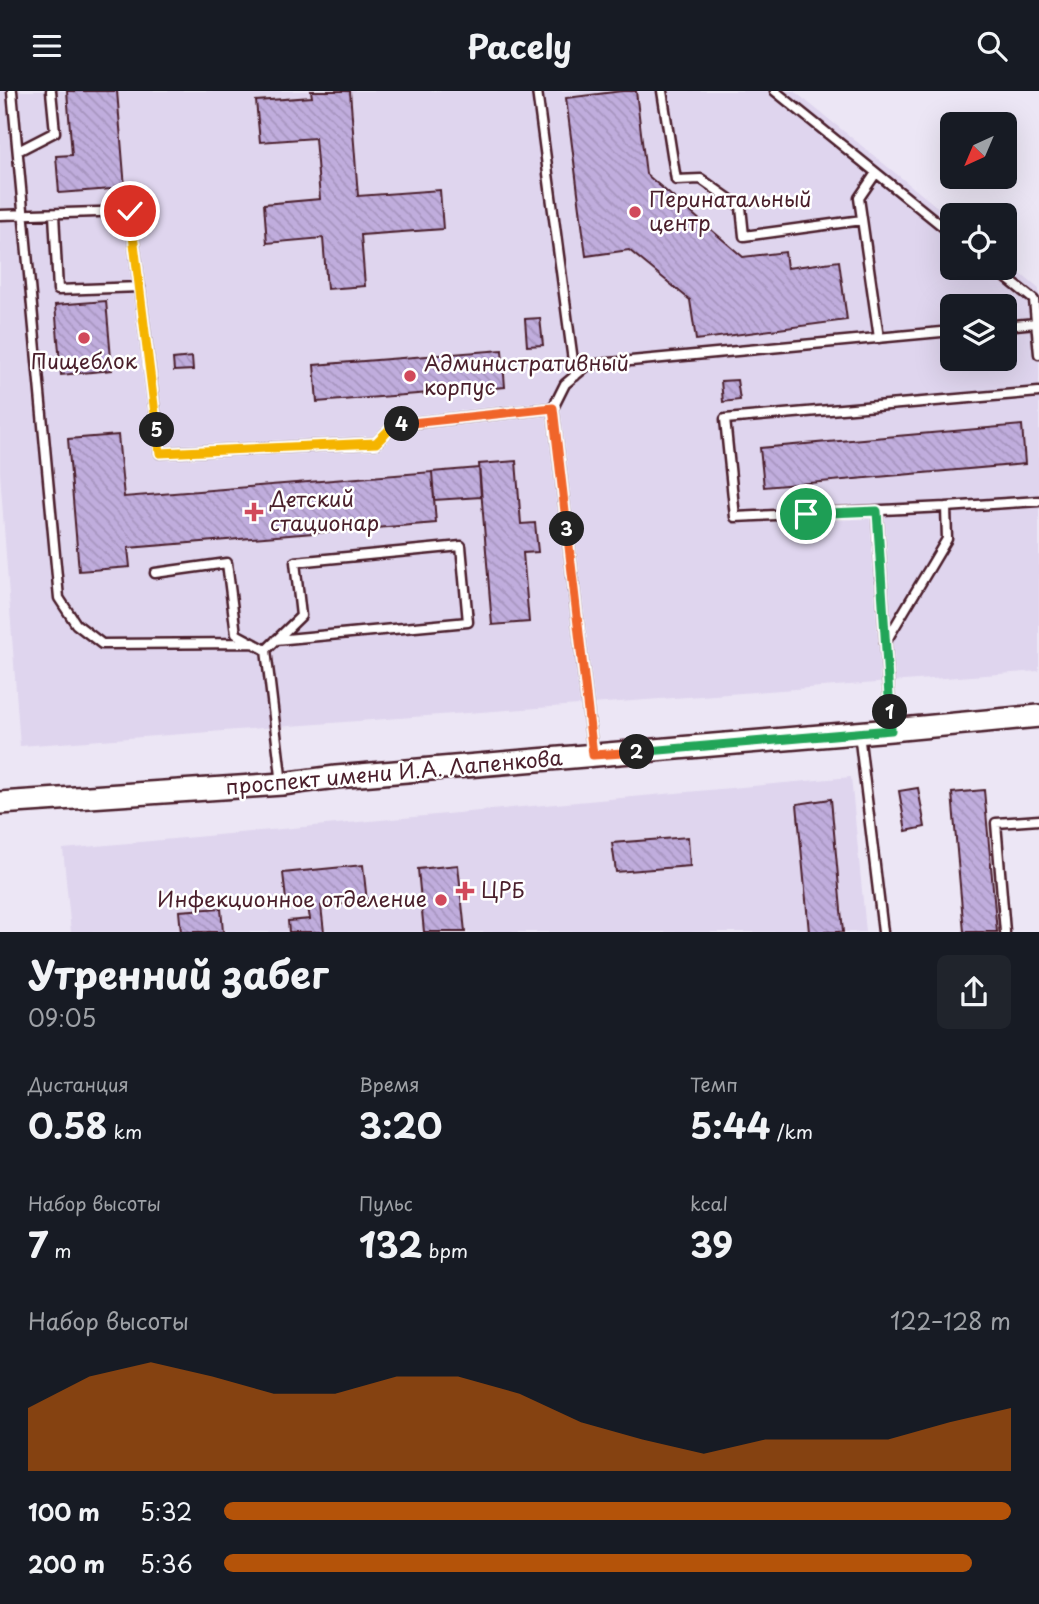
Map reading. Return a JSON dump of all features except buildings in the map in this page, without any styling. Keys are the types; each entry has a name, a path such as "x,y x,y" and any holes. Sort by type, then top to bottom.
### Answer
{"main road":[{"name":"проспект имени И.А. Лапенкова","path":"0,803 282,784 1039,716"}],"lane":[{"path":"12,91 59,598 76,624 102,644 253,643"},
{"path":"18,151 55,132 51,91"},
{"path":"537,91 575,376"},
{"path":"662,91 676,180 701,179 741,207 744,236 862,220"},
{"path":"775,91 940,224"},
{"path":"876,173 859,198 879,338"},
{"path":"0,215 130,211 160,453 376,443 394,425 553,408"},
{"path":"54,214 58,290 140,287"},
{"path":"1009,280 1034,300 1039,354"},
{"path":"1017,324 1036,323"},
{"path":"593,755 553,408 565,384 588,365 940,332"},
{"path":"1039,392 725,419 735,517 1039,501"},
{"path":"886,643 947,539 946,507"},
{"path":"877,511 891,730"},
{"path":"266,650 301,616 295,562 461,546 468,622 276,641"},
{"path":"155,573 227,563 236,634 266,650"},
{"path":"266,650 282,784"},
{"path":"859,733 883,932"},
{"path":"1005,932 996,823 1039,820"}],"shaded area":[{"path":"0,91 794,91 940,209 940,280 1017,280 1017,271 1039,289 1039,671 20,746 0,473"},
{"name":"ЦРБ","path":"851,777 866,932 71,932 63,849"}],"place":[{"name":"Перинатальный центр","path":"635,212"},
{"name":"Пищеблок","path":"84,338"},
{"name":"Административный корпус","path":"410,376"},
{"name":"Детский стационар","path":"254,512"},
{"name":"ЦРБ","path":"465,891"},
{"name":"Инфекционное отделение","path":"441,900"}],"route":[{"path":"130,211 160,453 376,443 394,425 553,408 593,755 891,730 877,511 806,514"}]}
